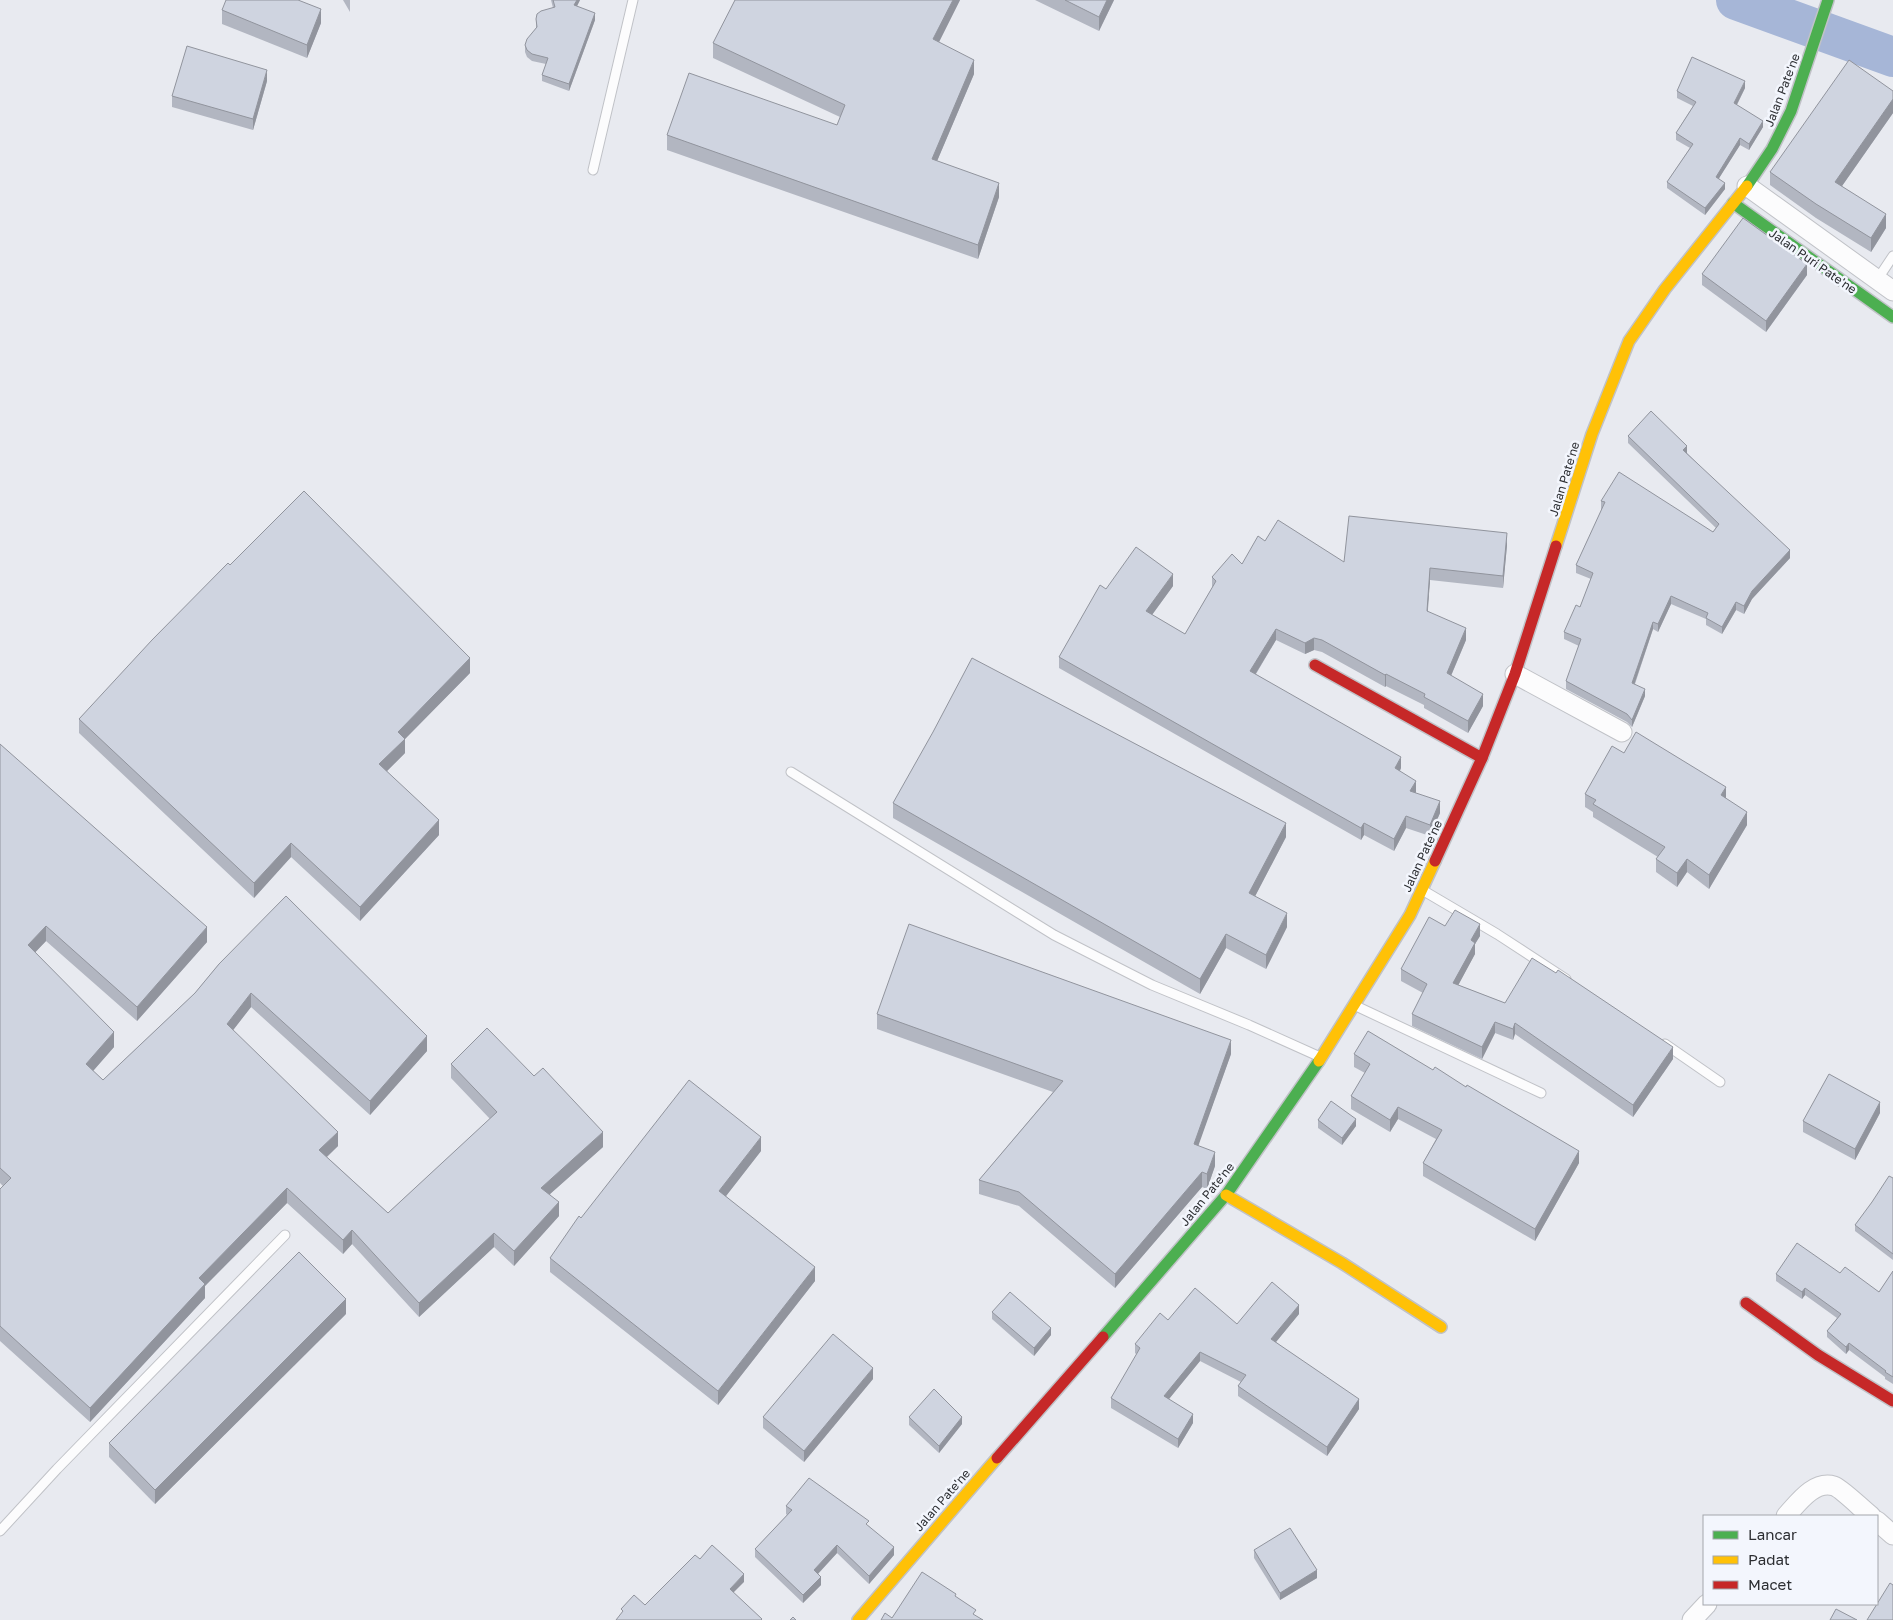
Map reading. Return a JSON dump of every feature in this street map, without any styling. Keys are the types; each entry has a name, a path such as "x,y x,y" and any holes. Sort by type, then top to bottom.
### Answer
{"street":[{"name":"Jalan Pate'ne","path":"858,1620 1226,1194 1321,1057 1410,915 1482,758 1515,674 1592,434 1629,341 1665,289 1747,186 1772,149 1784,128 1828,0"},
{"name":"Jalan Puri Pate'ne","path":"1747,186 1893,291"},
{"name":"Jalan Puri Pate'ne","path":"1733,203 1893,318"},
{"path":"1315,665 1482,758"},
{"path":"1515,674 1622,732"},
{"path":"1226,1194 1342,1263 1441,1327"},
{"path":"1746,1303 1780,1330 1851,1377 1893,1401"},
{"path":"1787,1515 1812,1489 1835,1486 1870,1515"},
{"path":"1878,1522 1893,1535"},
{"path":"1692,1620 1706,1605"}],"lane":[{"path":"592,170 633,0"},
{"path":"1876,280 1893,256"},
{"path":"791,772 1054,935 1152,985 1321,1057"},
{"path":"1422,890 1497,934 1578,987"},
{"path":"1354,1005 1541,1093"},
{"path":"1658,1040 1720,1082"},
{"path":"0,1532 57,1470 284,1235"}],"building":[{"path":"226,0 298,0 321,9 307,45 222,10"},
{"path":"553,0 577,0 574,5 595,13 569,84 542,75 548,58 532,54 525,45 527,39 537,27 537,14 555,7"},
{"path":"735,0 953,0 933,39 974,60 932,159 999,183 978,245 667,135 689,73 837,125 845,105 713,43"},
{"path":"1065,0 1107,0 1099,17"},
{"path":"187,46 267,70 253,119 172,96"},
{"path":"1692,57 1745,81 1734,103 1763,121 1749,144 1740,138 1716,177 1725,183 1705,208 1667,182 1693,144 1676,133 1696,102 1677,91"},
{"path":"1849,60 1893,91 1893,99 1835,182 1886,214 1871,238 1816,204 1770,172"},
{"path":"1743,218 1807,264 1766,321 1702,274"},
{"path":"1651,411 1687,446 1683,450 1790,550 1752,591 1744,606 1736,602 1722,627 1706,618 1708,613 1671,596 1658,624 1653,622 1632,683 1645,689 1632,720 1627,714 1566,681 1581,639 1564,632 1576,605 1580,607 1593,573 1576,565 1605,502 1601,501 1619,472 1713,532 1719,524 1628,436"},
{"path":"304,491 470,658 398,732 405,739 379,764 439,820 360,907 291,843 254,883 79,719 152,640 228,563 230,565"},
{"path":"1349,516 1507,533 1503,576 1430,568 1427,611 1466,628 1447,673 1483,694 1468,721 1424,697 1425,694 1385,675 1322,640 1314,638 1305,643 1276,629 1250,671 1401,757 1395,768 1416,781 1410,791 1440,801 1430,825 1406,816 1394,839 1364,823 1361,828 1059,657 1100,585 1106,589 1136,547 1173,574 1146,611 1185,634 1216,581 1212,577 1232,554 1242,564 1258,536 1265,541 1278,520 1344,562"},
{"path":"972,658 1286,823 1249,893 1287,913 1266,955 1226,934 1200,979 893,803"},
{"path":"1636,732 1726,787 1721,795 1747,812 1709,875 1687,859 1677,873 1656,859 1665,847 1593,804 1596,800 1585,794 1612,746 1624,753"},
{"path":"0,744 207,927 137,1007 46,926 28,945 114,1032 86,1064 103,1080 195,993 219,964 286,896 427,1036 370,1101 251,993 227,1024 338,1132 319,1150 388,1213 497,1112 451,1064 487,1028 534,1076 543,1068 603,1132 541,1188 559,1202 514,1251 494,1233 419,1303 352,1230 343,1240 287,1188 199,1278 205,1284 90,1408 0,1326 0,1189 11,1178 0,1168"},
{"path":"1455,910 1480,924 1471,940 1475,943 1453,983 1505,1003 1532,958 1556,973 1558,970 1673,1047 1633,1105 1515,1023 1513,1029 1495,1022 1482,1047 1412,1014 1427,984 1401,969 1429,917 1445,926"},
{"path":"909,924 1231,1040 1194,1144 1215,1152 1207,1174 1202,1172 1115,1274 1019,1192 979,1180 1063,1081 877,1014"},
{"path":"1368,1031 1433,1070 1435,1067 1466,1087 1467,1085 1579,1151 1535,1229 1423,1163 1442,1130 1398,1107 1390,1120 1351,1096 1370,1064 1354,1054"},
{"path":"1829,1074 1880,1102 1855,1149 1803,1121"},
{"path":"689,1080 761,1137 719,1191 815,1267 718,1391 550,1258 579,1216 581,1218"},
{"path":"1331,1101 1356,1119 1342,1138 1318,1120"},
{"path":"1889,1176 1893,1178 1893,1254 1855,1225"},
{"path":"1797,1243 1840,1273 1845,1267 1879,1292 1893,1271 1893,1377 1849,1343 1846,1347 1827,1331 1841,1314 1805,1288 1802,1292 1776,1274"},
{"path":"299,1252 346,1299 155,1490 109,1443"},
{"path":"1272,1282 1299,1305 1271,1339 1359,1399 1327,1447 1238,1386 1246,1375 1200,1352 1164,1396 1193,1414 1178,1439 1111,1398 1140,1348 1135,1344 1160,1313 1168,1320 1195,1288 1237,1324"},
{"path":"1010,1292 1051,1328 1034,1348 992,1312"},
{"path":"833,1334 873,1368 804,1451 763,1417"},
{"path":"934,1389 962,1417 939,1446 909,1417"},
{"path":"809,1478 869,1521 866,1524 894,1547 869,1576 837,1545 814,1570 821,1577 803,1595 755,1549 792,1510 786,1506"},
{"path":"1290,1528 1317,1570 1280,1593 1254,1550"},
{"path":"712,1545 744,1574 730,1589 761,1620 616,1620 623,1611 621,1609 634,1595 645,1605 695,1555 700,1559"},
{"path":"922,1572 956,1594 955,1596 976,1610 973,1614 983,1620 881,1620 885,1613 892,1618"},
{"path":"1890,1583 1893,1585 1893,1620 1867,1620"},
{"path":"1836,1609 1857,1620 1830,1620"}],"waterway":[{"path":"1736,0 1893,57"}],"traffic: fast":[{"path":"1747,186 1772,149 1791,111 1828,0"},
{"path":"1733,203 1893,317"},
{"path":"1103,1337 1226,1195 1319,1061"}],"traffic: slow":[{"path":"1556,546 1592,434 1629,341 1665,289 1747,186"},
{"path":"1319,1061 1410,915 1435,861"},
{"path":"1226,1195 1342,1263 1441,1327"},
{"path":"858,1620 997,1458"}],"traffic: jam":[{"path":"1435,861 1482,758 1515,674 1556,546"},
{"path":"1315,665 1482,758"},
{"path":"1746,1303 1818,1355 1893,1401"},
{"path":"997,1458 1103,1337"}]}
